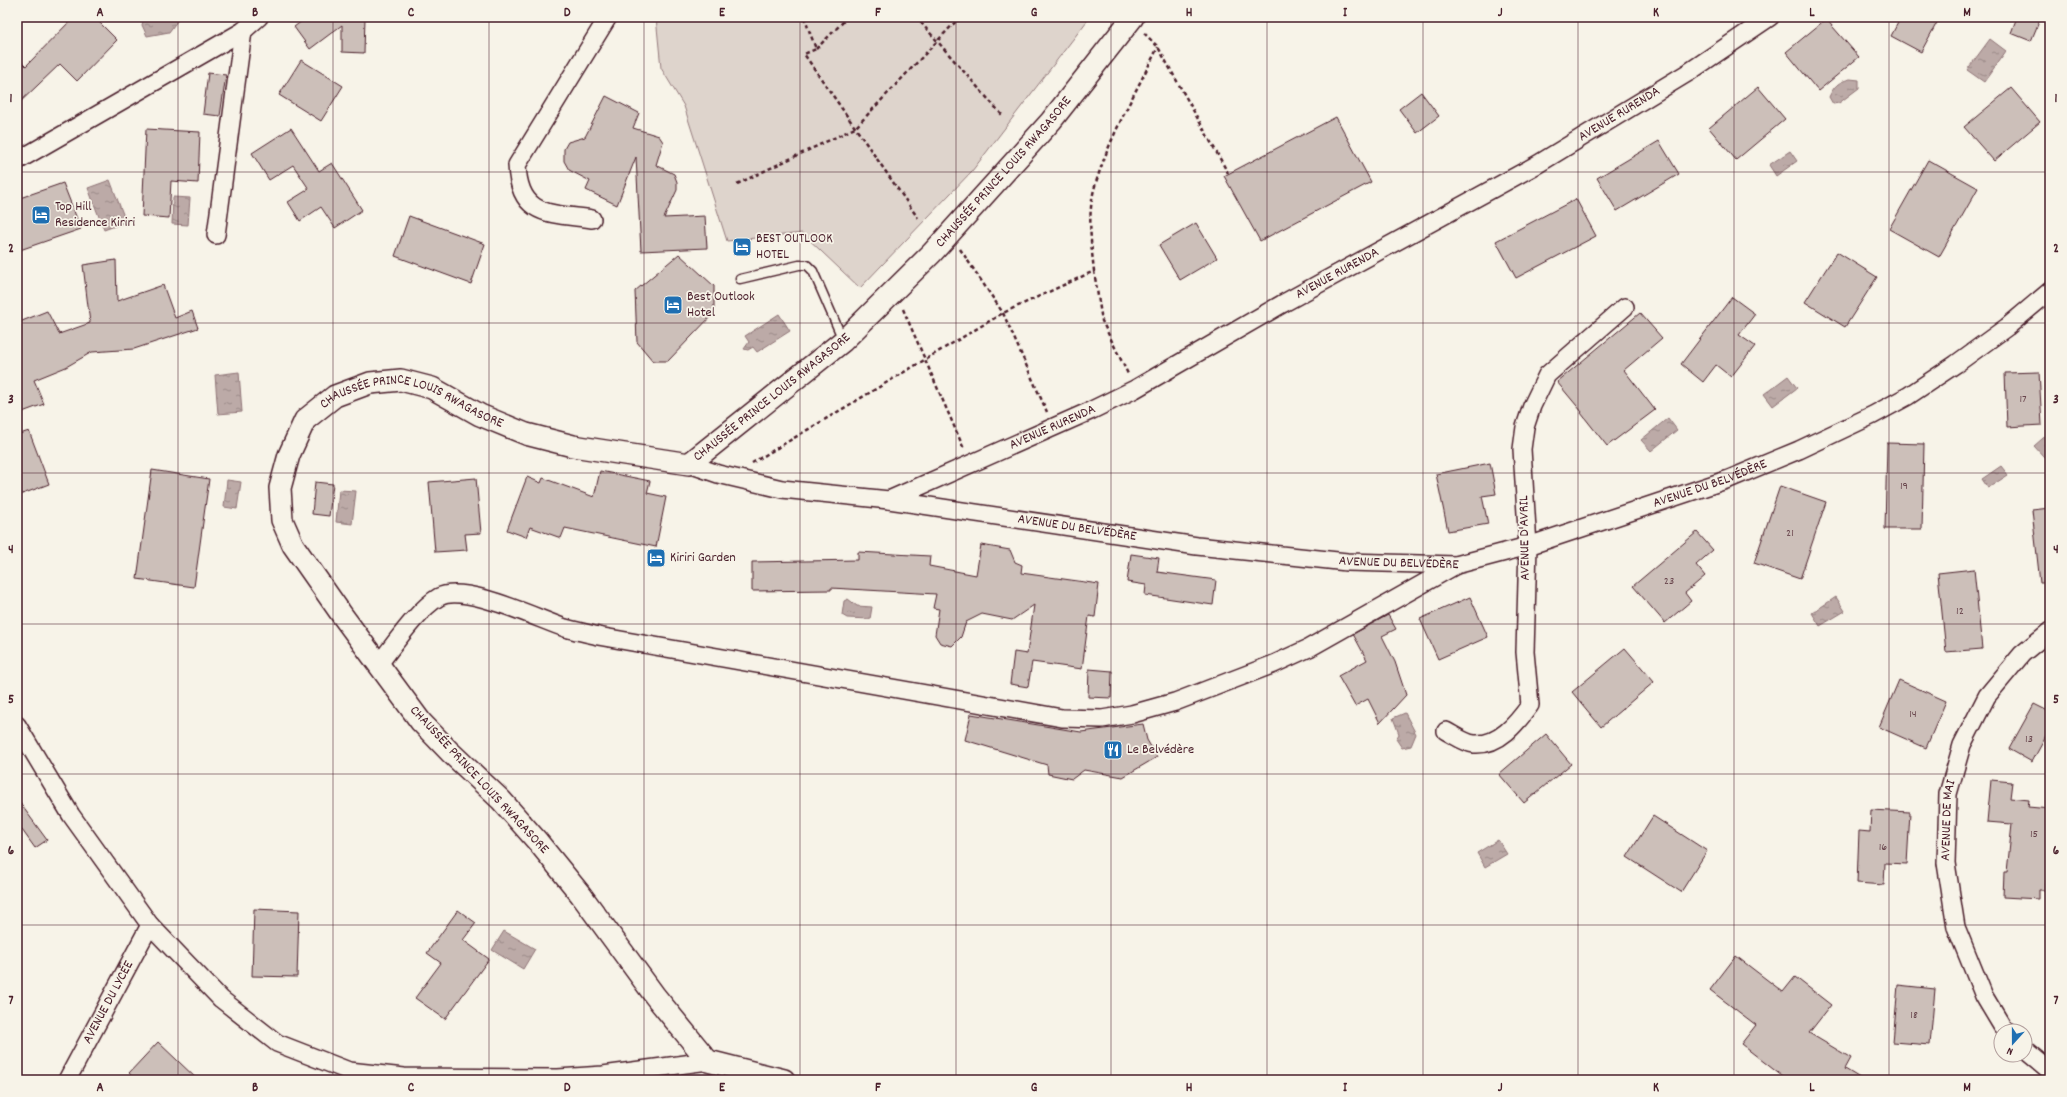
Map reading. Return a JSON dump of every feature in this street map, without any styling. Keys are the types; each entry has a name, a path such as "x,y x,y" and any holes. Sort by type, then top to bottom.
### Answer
{"street":[{"path":"17,161 243,31 259,17"},
{"path":"592,219 544,212 524,198 518,181 517,165 608,17"},
{"name":"AVENUE RURENDA","path":"889,500 1054,427 1135,389 1282,304 1538,164 1689,72 1770,17"},
{"name":"CHAUSSÉE PRINCE LOUIS RWAGASORE","path":"708,1061 655,996 581,895 538,842 501,800 450,752 422,722 378,665 292,545 282,520 280,488 289,454 305,420 334,396 370,384 401,380 432,388 480,415 526,434 573,446 689,464 843,341 895,290 950,234 1051,120 1137,18"},
{"path":"216,235 243,31"},
{"name":"AVENUE DU BELVÉDÈRE","path":"689,464 729,477 782,489 889,500 1197,546 1348,562 1456,565 1528,546 1729,479 1799,450 1873,415 1908,396 2007,327 2050,291"},
{"name":"AVENUE D'AVRIL","path":"1446,731 1473,744 1489,743 1508,731 1530,705 1525,652 1528,546 1522,449 1525,427 1532,406 1547,375 1625,307"},
{"path":"378,665 425,608 440,596 459,593 480,596 566,628 598,636 1062,718 1102,718 1132,714 1175,702 1274,664 1309,648 1456,565"},
{"name":"AVENUE DE MAI","path":"2000,1023 1984,996 1956,927 1946,863 1948,794 1962,745 1987,696 2022,654 2050,631"},
{"path":"17,725 71,815 150,925 221,999 276,1043 349,1070 404,1077 558,1078 603,1075 708,1061 784,1080"},
{"name":"AVENUE DU LYCÉE","path":"67,1080 150,925"},
{"path":"2033,1056 2050,1070"}],"lane":[{"path":"740,279 799,265 807,265 813,271 843,341"}],"path":[{"path":"804,17 816,49"},
{"path":"848,17 816,49 804,54 918,218"},
{"path":"916,17 1003,116"},
{"path":"737,184 855,128 960,17"},
{"path":"1137,18 1158,47 1228,173"},
{"path":"1135,389 1102,321 1090,233 1095,187 1115,134 1158,47"},
{"path":"950,234 1003,314 1054,427"},
{"path":"729,477 1003,314 1094,271"},
{"path":"895,290 970,464"}],"shaded area":[{"path":"656,17 1090,17 972,171 860,288 802,233 727,241 684,106 661,68"}],"water":[{"path":"157,17 180,17 169,32 147,36 142,25 143,21"},
{"path":"1990,39 2006,51 1984,82 1967,70"},
{"path":"1850,79 1859,80 1859,88 1839,103 1833,104 1829,97 1833,90 1839,83"},
{"path":"1790,151 1797,161 1776,176 1769,165"},
{"path":"110,180 126,222 104,230 88,188"},
{"path":"173,197 190,198 188,225 172,224"},
{"path":"779,314 790,331 757,352 753,347 748,350 744,349 749,342 745,336"},
{"path":"239,372 242,412 218,414 215,375"},
{"path":"1788,376 1797,388 1773,406 1764,394"},
{"path":"1668,418 1677,430 1651,451 1641,440"},
{"path":"2050,432 2050,452 2044,457 2034,446"},
{"path":"2001,466 2008,475 1988,488 1982,479"},
{"path":"227,480 241,482 237,509 224,507"},
{"path":"339,490 356,491 352,524 336,522"},
{"path":"1836,597 1845,611 1820,626 1812,613"},
{"path":"848,599 857,606 872,607 870,619 847,618 842,615 844,601"},
{"path":"1405,713 1416,734 1411,746 1402,748 1396,739 1399,734 1393,718"},
{"path":"1498,840 1507,854 1485,867 1477,853"},
{"path":"504,931 535,949 523,969 492,950"}],"building":[{"path":"74,17 94,17 117,40 77,81 60,64 17,105 17,57 26,66"},
{"path":"307,17 365,17 364,53 342,52 342,25 310,49 294,27"},
{"path":"1901,17 1940,17 1921,52 1891,36"},
{"path":"2017,17 2041,17 2031,41 2011,33"},
{"path":"1826,19 1859,57 1818,91 1786,52"},
{"path":"301,60 343,86 321,121 279,95"},
{"path":"208,73 226,75 220,116 203,114"},
{"path":"1758,87 1785,119 1736,160 1709,128"},
{"path":"2011,88 2040,122 1994,161 1964,127"},
{"path":"1421,92 1439,116 1417,133 1399,109"},
{"path":"606,96 639,113 633,128 659,136 663,142 656,165 674,174 677,182 677,190 664,218 705,216 707,248 641,251 636,157 617,205 586,190 590,181 569,170 564,161 564,149 568,142 585,137"},
{"path":"1336,117 1371,182 1260,241 1224,176"},
{"path":"291,128 319,171 332,163 362,210 335,228 321,207 300,221 288,202 309,189 293,165 269,180 252,153"},
{"path":"146,129 200,132 198,183 171,181 169,218 142,216"},
{"path":"1659,141 1679,174 1617,211 1597,178"},
{"path":"1928,160 1978,188 1939,257 1889,229"},
{"path":"63,183 81,229 17,251 17,199"},
{"path":"1576,199 1596,236 1516,278 1496,241"},
{"path":"409,216 485,244 471,284 395,256"},
{"path":"1196,223 1217,258 1180,280 1159,245"},
{"path":"1837,252 1877,277 1845,327 1805,302"},
{"path":"679,254 714,286 714,313 668,361 653,361 637,342 635,291"},
{"path":"116,260 117,301 163,285 175,318 192,311 198,328 134,349 92,352 66,367 34,380 44,404 17,414 17,323 47,311 59,334 90,323 83,265"},
{"path":"1732,297 1755,314 1739,335 1755,346 1731,377 1716,365 1703,382 1681,364"},
{"path":"1640,313 1662,338 1624,370 1655,410 1607,446 1581,413 1582,412 1557,382"},
{"path":"2039,372 2042,425 2007,427 2005,373"},
{"path":"29,431 49,484 17,496 17,435"},
{"path":"1887,443 1924,444 1922,529 1885,529"},
{"path":"1490,463 1496,494 1482,496 1488,524 1448,531 1436,474"},
{"path":"152,470 209,479 194,587 137,579"},
{"path":"600,471 650,481 647,493 666,497 656,547 565,528 561,538 530,527 526,537 507,530 527,477 541,483 543,478 594,497"},
{"path":"476,478 481,533 465,534 467,550 435,552 429,482"},
{"path":"315,482 333,484 329,516 312,514"},
{"path":"1780,486 1826,502 1800,579 1754,563"},
{"path":"2050,508 2050,583 2040,583 2032,510"},
{"path":"1697,532 1713,550 1696,565 1705,576 1685,593 1691,601 1665,623 1633,586"},
{"path":"981,545 1010,550 1015,562 1022,565 1021,573 1099,584 1095,617 1089,616 1082,669 1032,662 1028,687 1010,684 1014,652 1027,654 1034,605 1012,620 982,614 966,622 961,637 952,646 940,643 935,635 939,609 933,608 936,594 831,588 831,590 752,591 752,562 858,560 858,552 930,556 929,566 976,575"},
{"path":"1131,554 1159,558 1157,572 1216,580 1213,605 1145,595 1146,585 1127,582"},
{"path":"1974,569 1982,649 1946,652 1938,573"},
{"path":"1470,597 1488,637 1438,659 1420,619"},
{"path":"1388,615 1396,629 1382,636 1395,662 1406,695 1380,723 1368,699 1355,706 1338,676 1367,660 1353,634"},
{"path":"1625,648 1654,682 1601,727 1572,692"},
{"path":"1089,669 1112,671 1111,698 1088,697"},
{"path":"1899,680 1946,701 1926,748 1879,727"},
{"path":"2034,704 2050,712 2050,729 2032,762 2009,749"},
{"path":"971,714 1081,732 1143,724 1147,740 1157,757 1123,777 1084,770 1072,779 1048,774 1047,765 965,740"},
{"path":"1546,734 1571,764 1524,803 1499,774"},
{"path":"1991,780 2012,782 2010,798 2029,800 2028,807 2050,809 2050,883 2045,883 2045,890 2039,890 2039,899 2003,897 2004,872 2007,872 2012,824 1987,822"},
{"path":"17,799 47,840 35,848 17,823"},
{"path":"1871,810 1910,812 1907,864 1885,863 1884,885 1857,883 1859,831 1870,832"},
{"path":"1653,816 1707,851 1681,892 1627,857"},
{"path":"254,909 299,911 297,977 252,976"},
{"path":"458,910 476,923 463,940 489,959 445,1019 415,998 441,963 427,953"},
{"path":"1736,956 1783,992 1795,977 1831,1005 1809,1033 1851,1058 1845,1069 1863,1080 1787,1080 1741,1044 1756,1025 1710,990"},
{"path":"1898,985 1935,989 1930,1045 1893,1042"},
{"path":"158,1042 198,1080 136,1080 129,1073"}],"place":[{"name":"Top Hill Residence Kiriri","path":"41,215"},
{"name":"BEST OUTLOOK HOTEL","path":"742,247"},
{"name":"Best Outlook Hotel","path":"673,305"},
{"name":"Kiriri Garden","path":"656,558"},
{"name":"Le Belvédère","path":"1113,750"}]}
